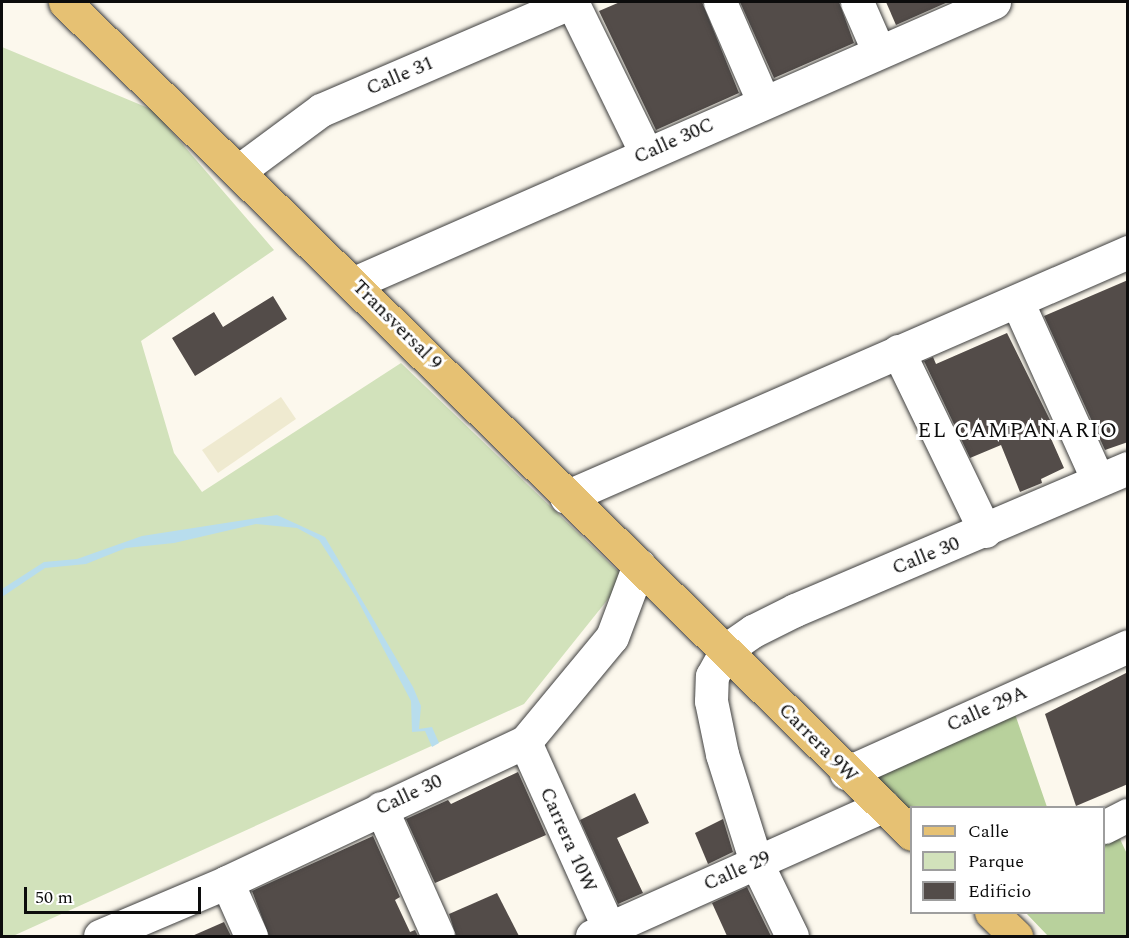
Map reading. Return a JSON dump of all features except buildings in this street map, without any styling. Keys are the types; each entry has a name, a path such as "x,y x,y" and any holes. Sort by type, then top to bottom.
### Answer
{"main road":[{"name":"Transversal 9","path":"65,2 240,170 566,496 727,650"},
{"name":"Carrera 9W","path":"727,650 846,773 910,832"},
{"path":"994,914 1016,936"}],"street":[{"name":"Calle 31","path":"240,170 321,110 572,2"},
{"path":"572,2 646,153"},
{"path":"720,2 763,101"},
{"path":"857,2 878,50"},
{"name":"Calle 30C","path":"354,283 878,50 994,2"},
{"path":"566,496 1128,252"},
{"path":"1017,301 1098,480"},
{"path":"898,351 985,531"},
{"name":"Calle 30","path":"727,650 753,631 795,610 985,531 1128,468"},
{"name":"Calle 30","path":"100,936 227,882 525,742 612,637 639,565"},
{"name":"Calle 29A","path":"846,773 1128,646"},
{"path":"727,650 712,676 711,701 722,754 756,862 792,936"},
{"name":"Carrera 10W","path":"525,742 604,934"},
{"name":"Calle 29","path":"604,934 756,862 883,806"},
{"path":"381,808 438,936"},
{"path":"1105,826 1128,815"},
{"path":"227,882 251,936"}],"shaded area":[{"path":"281,397 296,419 218,473 202,450"}],"green space":[{"path":"2,47 153,110 274,250 141,341 174,453 202,492 401,363 625,578 524,704 13,936 2,936"},
{"path":"1015,714 1047,806 910,806 910,829 864,784"},
{"path":"1120,839 1127,854 1127,936 1048,936 1027,914 1105,914 1105,844"}],"water":[{"path":"277,515 325,537 413,687 421,706 419,729 432,727 439,743 432,747 425,731 412,732 411,701 356,597 319,540 297,528 256,524 174,543 126,548 86,564 45,568 2,597 2,589 44,562 77,559 142,536"}],"district":[{"name":"EL CAMPANARIO","path":"1018,431"}]}
